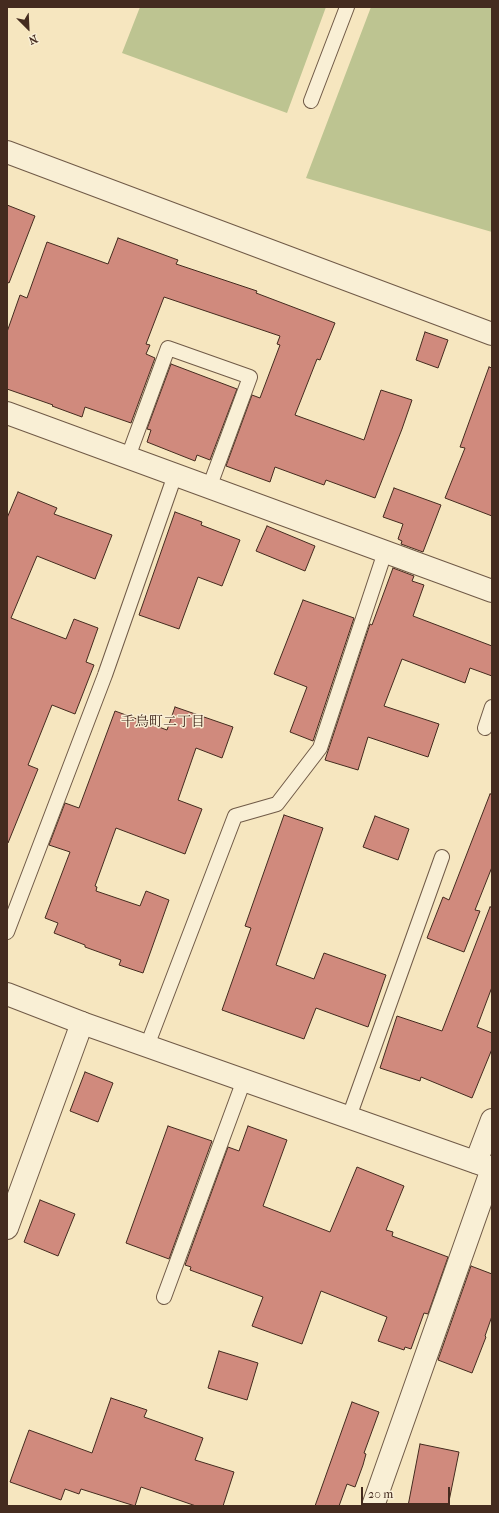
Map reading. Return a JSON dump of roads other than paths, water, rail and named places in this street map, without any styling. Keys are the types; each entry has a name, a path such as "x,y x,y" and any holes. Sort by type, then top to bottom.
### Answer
{"street":[{"path":"7,152 492,334"},
{"path":"7,413 492,591"},
{"path":"7,994 82,1023 487,1166"},
{"path":"7,1228 82,1023"},
{"path":"373,1506 487,1166 492,1120"}],"lane":[{"path":"312,101 347,7"},
{"path":"128,457 168,348 250,377 209,488"},
{"path":"7,932 105,676 175,475"},
{"path":"147,1046 235,816 277,804 320,748 385,552"},
{"path":"485,728 492,707"},
{"path":"348,1117 442,857"},
{"path":"164,1297 244,1080"}],"district":[{"name":"千鳥町二丁目","path":"163,723"}]}
